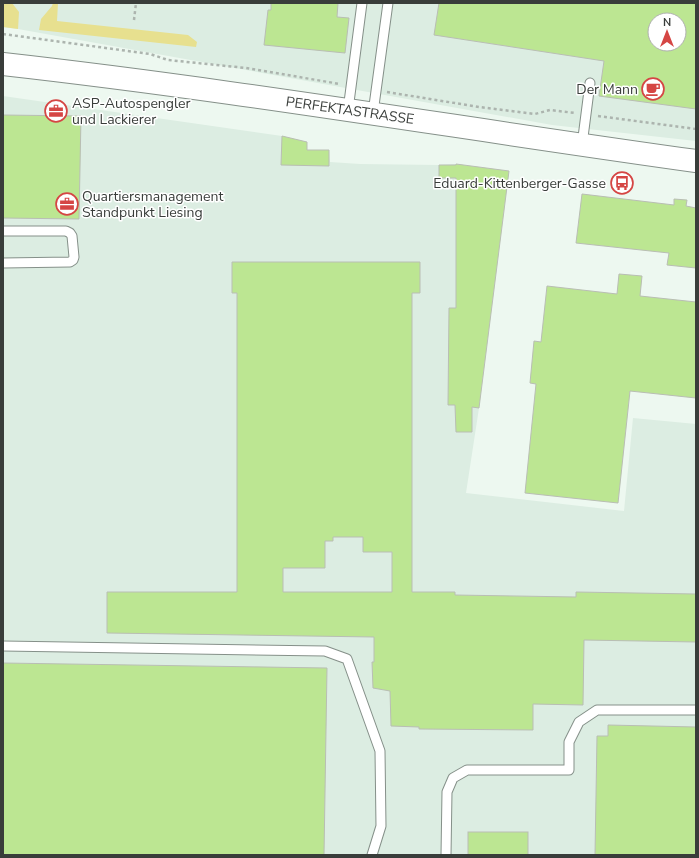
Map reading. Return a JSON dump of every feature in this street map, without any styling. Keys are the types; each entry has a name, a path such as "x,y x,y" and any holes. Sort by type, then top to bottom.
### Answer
{"main road":[{"name":"PERFEKTASTRASSE","path":"3,64 134,80 373,113 696,161"}],"lane":[{"path":"348,110 362,3"},
{"path":"373,113 388,3"},
{"path":"582,145 590,83"},
{"path":"3,231 70,232 72,236 74,257 70,262 3,262"},
{"path":"3,646 325,651 346,659 380,750 381,826 372,855"},
{"path":"446,855 447,792 453,778 457,775 467,770 569,770 569,742 579,722 597,710 696,710"}],"path":[{"path":"134,20 136,3"}],"shaded area":[{"path":"3,3 696,3 696,141 552,125 3,27"},
{"path":"3,3 12,3 19,12 18,29 3,27"},
{"path":"53,3 58,3 57,21 188,35 197,42 196,47 39,30 41,19"},
{"path":"3,96 282,136 307,142 307,150 329,150 330,162 360,164 456,164 479,408 466,493 624,511 633,418 696,424 696,855 3,855"}],"building":[{"path":"271,3 338,3 337,17 349,18 345,53 264,45 268,10 271,10"},
{"name":"Der Mann","path":"439,3 696,3 696,109 599,96 604,61 434,35"},
{"path":"3,115 81,116 79,219 3,218"},
{"path":"282,136 307,142 307,150 329,150 329,166 281,165"},
{"path":"456,164 509,171 479,408 472,407 472,432 456,432 455,405 448,405 449,308 456,308 456,178 439,178 439,165"},
{"path":"582,194 674,205 674,199 687,200 686,206 696,208 696,268 667,265 669,253 576,243"},
{"path":"232,262 420,262 420,293 412,293 412,592 455,592 455,595 576,597 576,592 696,594 696,642 584,640 583,705 533,704 533,730 419,729 419,727 391,726 390,691 373,688 372,662 374,662 374,637 107,633 107,592 237,592 237,293 232,293","holes":["333,537 363,537 363,552 392,552 392,592 283,592 283,568 325,568 325,541 333,541"]},
{"path":"619,274 642,276 640,296 696,302 696,398 630,391 618,503 525,493 536,384 530,383 534,341 541,342 547,286 617,294"},
{"path":"3,663 327,668 324,855 3,855"},
{"path":"608,725 696,727 696,855 595,855 597,736 608,736"},
{"path":"468,832 528,832 528,855 468,855"}],"place":[{"name":"Der Mann","path":"653,89"},
{"name":"ASP-Autospengler und Lackierer","path":"56,111"},
{"name":"Eduard-Kittenberger-Gasse","path":"622,183"},
{"name":"Quartiersmanagement Standpunkt Liesing","path":"67,204"}]}
